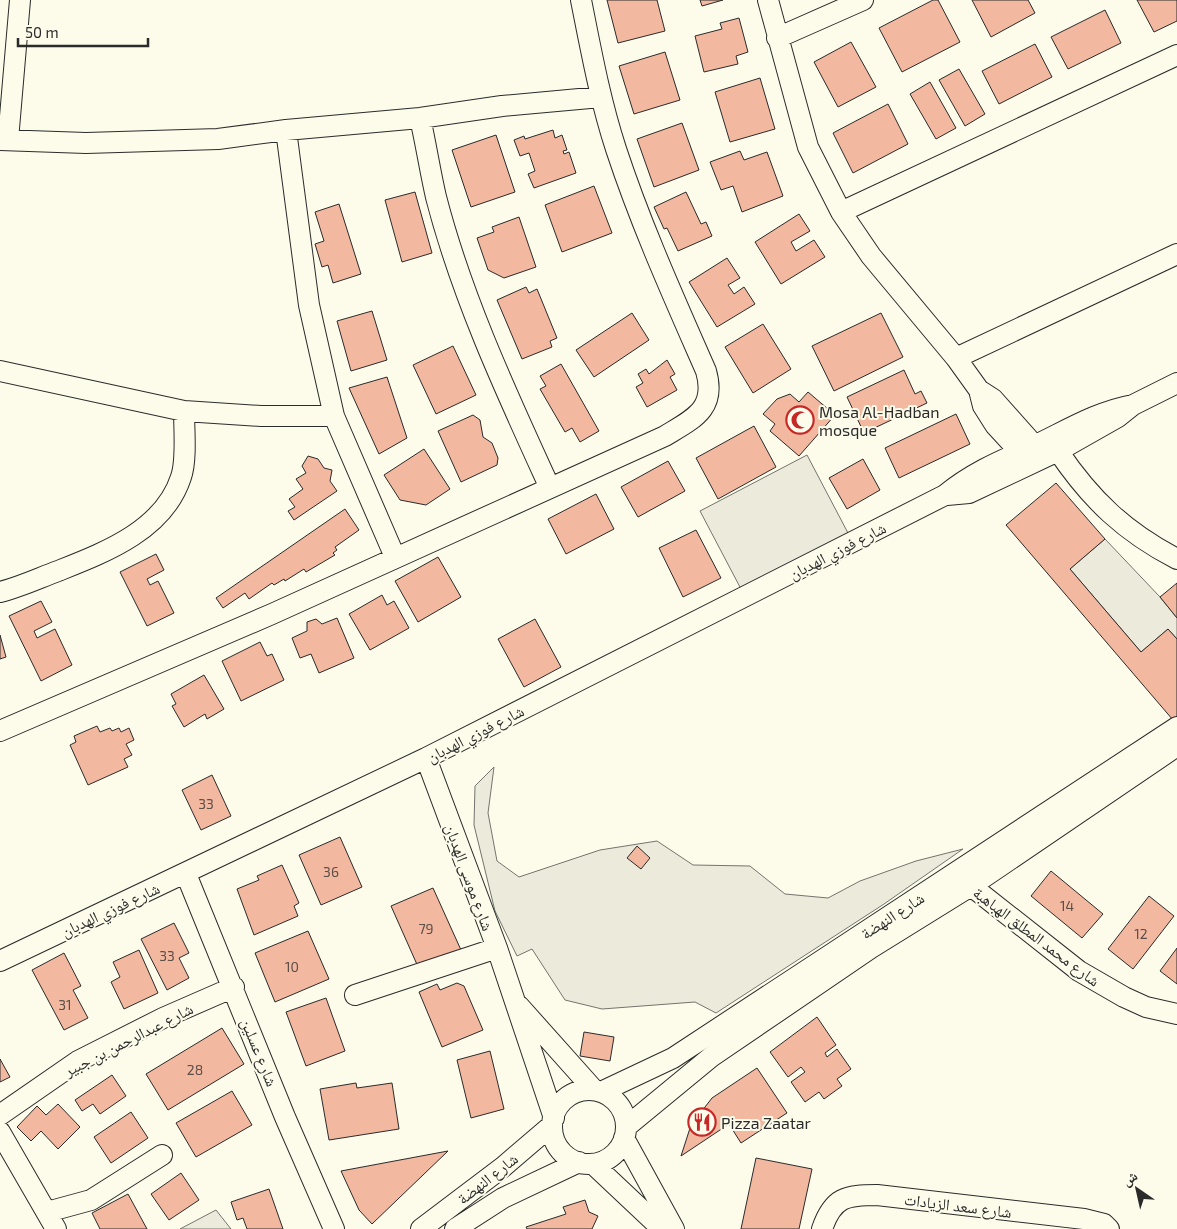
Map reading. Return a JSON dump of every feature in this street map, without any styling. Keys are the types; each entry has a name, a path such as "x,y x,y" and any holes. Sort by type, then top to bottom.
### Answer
{"street":[{"path":"20,0 4,140 86,143 208,140 286,130 420,118 502,106 601,97"},
{"path":"0,731 272,614 665,436 692,420 702,410 708,398 710,384 647,235 616,148 601,97 581,0"},
{"path":"768,0 808,147 841,212 871,256 956,358 979,390 993,399 1038,454"},
{"path":"777,38 863,0"},
{"path":"841,212 1177,54"},
{"path":"420,118 436,198 459,268 491,358 550,488"},
{"path":"286,130 309,305 334,416 395,557"},
{"path":"956,358 1177,254"},
{"path":"0,371 184,412 261,416 334,416"},
{"name":"شارع فوزي الهدبان","path":"945,495 969,493 1038,454 1111,409 1133,405 1177,383"},
{"path":"979,390 983,406 995,425 999,438 997,451 990,464"},
{"path":"0,592 70,566 127,540 161,512 172,499 182,475 184,412"},
{"path":"995,425 1038,454 1072,472 1111,516 1132,534 1177,559"},
{"name":"شارع فوزي الهدبان","path":"0,961 426,758 945,495 961,481 990,464 1038,454"},
{"name":"شارع النهضة","path":"625,1133 712,1057 871,948 1177,727"},
{"name":"شارع النهضة","path":"598,1091 673,1058 964,880 1177,746"},
{"name":"شارع موسى الهدبان","path":"426,758 497,948 553,1121"},
{"name":"شارع عسلين","path":"186,874 234,987 289,1125 334,1229"},
{"name":"شارع محمد المطلق الهباهبة","path":"964,880 1098,984 1146,1007 1177,1014"},
{"path":"355,995 497,948"},
{"name":"شارع عبدالرحمن بن جبير","path":"0,1114 78,1061 163,1018 234,987"},
{"name":"شارع موسى الهدبان","path":"512,997 598,1091"},
{"path":"662,1229 586,1163 562,1152 553,1134 553,1121 558,1108 569,1097 584,1091 598,1091 619,1106 624,1116 625,1133 674,1229"},
{"name":"شارع النهضة","path":"421,1229 503,1167 553,1121"},
{"path":"0,1132 52,1220 91,1200 162,1156"},
{"path":"586,1163 612,1155 625,1133"},
{"name":"شارع النهضة","path":"457,1228 503,1198 586,1163"},
{"name":"شارع سعد الزيادات","path":"822,1229 832,1208 842,1199 853,1195 878,1195 1084,1219 1104,1224 1109,1229"}],"shaded area":[{"path":"807,455 848,533 741,589 700,511"},
{"path":"1105,539 1160,597 1177,618 1177,639 1168,629 1141,652 1070,569"},
{"path":"494,767 488,813 497,861 519,877 600,850 657,841 693,865 750,866 785,894 828,898 860,881 916,861 963,849 884,904 716,1013 695,1002 602,1009 565,1000 532,949 517,956 495,911 474,825 475,786"},
{"path":"216,1210 231,1229 180,1229"}],"building":[{"path":"607,0 657,0 665,31 618,43"},
{"path":"700,0 723,0 702,6"},
{"path":"933,0 938,0 960,42 902,72 879,28"},
{"path":"972,0 1028,0 1035,13 991,37"},
{"path":"1137,0 1177,0 1177,21 1154,32"},
{"path":"1105,10 1121,43 1068,69 1051,37"},
{"path":"739,18 748,52 736,56 738,64 704,72 695,36 722,29 720,23"},
{"path":"851,42 876,87 838,107 814,62"},
{"path":"1035,44 1052,77 999,104 982,71"},
{"path":"665,52 680,100 634,114 619,66"},
{"path":"959,69 985,114 965,126 939,80"},
{"path":"760,78 775,129 730,142 715,92"},
{"path":"930,82 956,128 936,139 910,94"},
{"path":"888,104 908,144 853,173 833,133"},
{"path":"682,123 699,170 654,187 637,139"},
{"path":"553,130 555,138 562,135 567,150 563,151 564,154 569,152 576,173 534,188 528,174 535,171 529,153 520,156 514,140 524,136 525,139"},
{"path":"496,135 515,192 471,207 452,150"},
{"path":"740,151 744,160 767,152 783,196 742,212 733,186 721,190 710,162"},
{"path":"594,186 612,233 562,252 545,205"},
{"path":"415,192 432,253 402,262 385,200"},
{"path":"686,192 701,224 706,222 712,236 678,251 667,228 664,229 654,207"},
{"path":"339,204 361,274 333,283 328,265 322,267 315,244 324,241 315,212"},
{"path":"799,214 810,231 791,242 796,251 814,240 825,257 781,284 755,242"},
{"path":"519,217 536,267 504,278 488,270 477,238 494,232 492,227"},
{"path":"727,258 740,278 728,285 734,294 744,287 755,304 717,327 689,282"},
{"path":"526,287 529,293 537,289 557,338 550,341 552,347 522,359 497,300"},
{"path":"372,311 387,360 351,371 337,321"},
{"path":"632,313 649,340 594,377 576,350"},
{"path":"881,313 903,357 834,391 812,346"},
{"path":"763,324 791,369 753,393 725,347"},
{"path":"453,346 476,395 436,414 413,365"},
{"path":"667,360 675,374 670,377 677,390 647,407 636,387 643,383 638,374 646,369 649,374"},
{"path":"561,364 599,431 580,442 572,428 565,432 540,389 546,386 540,376"},
{"path":"904,370 915,394 921,391 927,403 864,433 847,397"},
{"path":"387,377 407,438 379,454 349,388"},
{"name":"Mosa Al-Hadban mosque","path":"808,392 835,415 799,456 770,431 775,424 763,414 777,399 790,394 799,402"},
{"path":"956,414 970,444 899,478 885,448"},
{"path":"473,415 480,420 483,437 492,443 498,458 497,465 461,482 438,431"},
{"path":"754,426 776,467 718,499 696,458"},
{"path":"424,449 450,489 426,505 400,500 384,475"},
{"path":"308,456 318,459 324,468 332,470 330,481 337,491 294,520 288,511 295,507 289,499 303,489 296,479 306,473 302,466"},
{"path":"863,459 880,490 847,509 829,478"},
{"path":"668,461 685,491 638,517 621,487"},
{"path":"1056,483 1105,539 1070,569 1141,652 1168,629 1177,639 1177,716 1173,720 1006,525"},
{"path":"596,494 614,529 566,554 548,519"},
{"path":"345,509 359,530 335,547 337,550 333,553 335,555 306,572 304,569 285,581 284,579 274,585 272,583 249,599 245,593 223,608 216,598"},
{"path":"696,530 721,578 683,597 659,548"},
{"path":"156,554 164,570 147,579 150,585 158,581 174,613 147,626 120,572"},
{"path":"438,557 461,597 418,622 395,581"},
{"path":"1177,583 1177,618 1160,597"},
{"path":"382,595 387,605 394,601 409,628 370,650 349,614"},
{"path":"41,601 52,622 34,631 37,638 55,629 72,665 41,681 9,616"},
{"path":"337,618 354,658 319,673 311,654 300,658 292,638 307,631 307,622 316,619 322,624"},
{"path":"535,619 561,667 524,687 498,639"},
{"path":"0,635 6,657 0,659"},
{"path":"260,642 267,656 272,654 284,680 241,701 222,661"},
{"path":"204,675 224,709 207,719 205,714 184,727 172,706 176,704 171,694"},
{"path":"97,726 100,732 110,728 112,731 119,728 121,732 129,728 134,740 126,744 132,755 124,759 128,767 88,785 70,745 76,742 74,736"},
{"path":"212,775 231,816 201,830 182,790"},
{"path":"340,837 362,887 321,905 299,855"},
{"path":"637,846 650,858 641,869 627,858"},
{"path":"282,865 299,903 294,906 298,916 254,935 237,889 259,880 257,876"},
{"path":"1051,871 1103,914 1082,938 1031,896"},
{"path":"433,888 461,950 419,969 391,906"},
{"path":"1149,896 1174,916 1133,969 1108,949"},
{"path":"174,923 189,953 179,958 189,978 167,990 141,939"},
{"path":"308,931 329,979 275,1002 255,953"},
{"path":"1177,948 1177,984 1160,971"},
{"path":"139,950 158,993 124,1009 111,982 120,977 113,962"},
{"path":"64,953 81,986 73,990 88,1018 64,1030 32,970"},
{"path":"457,983 464,986 483,1030 442,1047 419,992 437,984 440,990"},
{"path":"326,998 345,1051 306,1066 286,1012"},
{"path":"817,1017 836,1045 825,1053 827,1057 837,1049 851,1069 837,1079 842,1086 824,1099 819,1092 805,1102 791,1082 805,1072 801,1067 788,1077 770,1052"},
{"path":"222,1028 244,1064 168,1110 146,1074"},
{"path":"584,1032 614,1037 610,1061 580,1056"},
{"path":"490,1051 504,1109 471,1118 457,1060"},
{"path":"0,1059 10,1077 0,1082"},
{"path":"757,1068 787,1113 741,1143 729,1124 681,1156 691,1125 712,1098"},
{"path":"112,1075 126,1096 100,1114 93,1104 82,1111 75,1100"},
{"path":"356,1083 357,1088 392,1083 399,1129 329,1140 320,1089"},
{"path":"232,1091 252,1125 196,1157 176,1123"},
{"path":"58,1104 80,1127 58,1149 41,1131 31,1141 17,1127 37,1106 46,1115"},
{"path":"131,1112 148,1138 111,1163 94,1137"},
{"path":"448,1151 372,1224 359,1210 341,1171"},
{"path":"756,1158 812,1169 799,1229 741,1229"},
{"path":"181,1173 199,1200 169,1220 151,1194"},
{"path":"269,1189 283,1229 247,1229 243,1218 237,1220 231,1202"},
{"path":"128,1194 147,1229 100,1229 92,1213"},
{"path":"585,1200 589,1212 598,1216 592,1229 527,1229 526,1227 566,1214 563,1207"}],"place":[{"name":"Mosa Al-Hadban mosque","path":"800,420"},
{"name":"Pizza Zaatar","path":"702,1122"}]}
